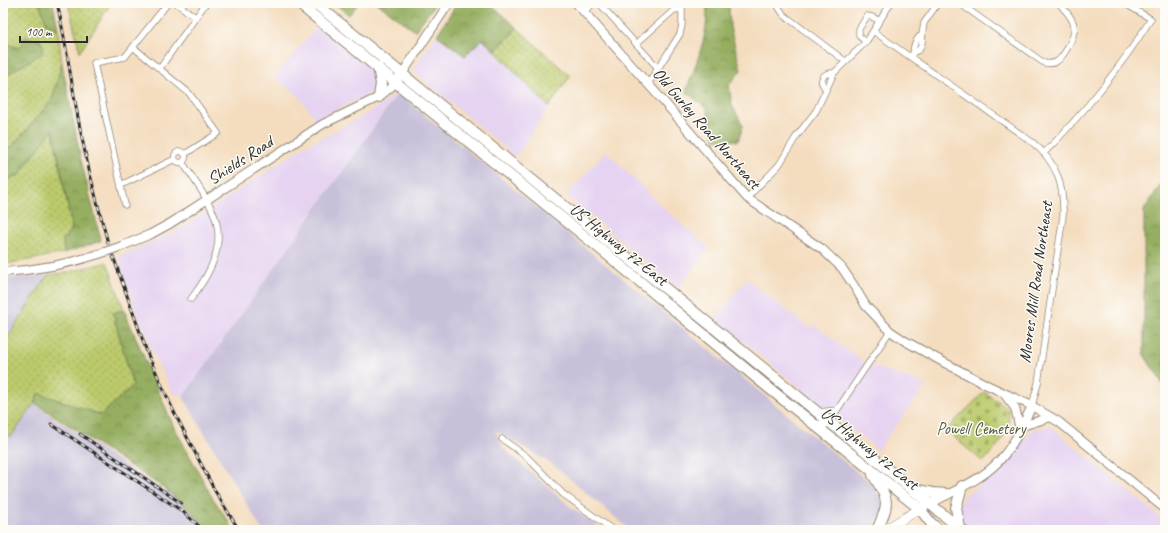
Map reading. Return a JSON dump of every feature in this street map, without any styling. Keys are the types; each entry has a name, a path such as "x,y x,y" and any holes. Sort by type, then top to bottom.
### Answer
{"highway":[{"name":"US Highway 72 East","path":"298,3 615,261 770,390 920,509 931,523 939,530"},
{"name":"US Highway 72 East","path":"315,3 961,529"},
{"path":"378,67 381,84 379,97"},
{"path":"870,470 886,500 884,516 877,530"},
{"path":"961,529 956,508 962,486"},
{"path":"910,488 924,492 947,494"}],"main road":[{"name":"Moores Mill Road Northeast","path":"884,530 930,504"}],"street":[{"path":"125,205 94,63 125,57 168,3"},
{"path":"176,3 195,17"},
{"path":"160,68 206,3"},
{"name":"Shields Road","path":"3,272 33,269 74,262 122,246 151,234 171,223 323,124 379,97 402,74 449,3"},
{"name":"Old Gurley Road Northeast","path":"576,3 747,198 822,249 842,268 866,306 890,331 919,350 1032,406 1051,417 1067,428 1165,509"},
{"path":"584,12 594,3"},
{"path":"599,3 658,68"},
{"path":"778,3 779,8 784,15 845,61"},
{"path":"747,198 779,165 796,137 816,111 826,89 821,82 824,75 834,73 866,42 891,3"},
{"path":"910,57 914,52 919,50 923,41 922,35 924,23 938,3"},
{"path":"959,3 1044,63 1050,64 1061,58 1074,33 1072,20 1059,3"},
{"path":"1044,153 1104,86 1124,60 1151,19 1124,3"},
{"path":"636,44 674,10 682,6 682,25 680,34 648,84"},
{"path":"866,42 859,36 858,29 867,16 880,21"},
{"name":"Moores Mill Road Northeast","path":"873,31 1032,142 1044,153 1059,178 1063,193 1063,216 1038,383 1032,406 1008,450 996,464 983,474 930,504"},
{"path":"133,47 189,93 218,133 185,154"},
{"path":"176,159 175,156 178,152 185,154"},
{"path":"182,162 185,159 185,154"},
{"path":"121,185 176,159"},
{"path":"176,159 178,162 182,162 214,212 218,232 216,252 209,274 191,299"},
{"path":"811,421 826,425 829,422 890,331"},
{"path":"1004,393 1015,408 1021,428 1038,420 1051,417"},
{"path":"817,412 837,410"},
{"path":"502,439 526,456 563,494 613,530"}],"shaded area":[{"path":"317,27 373,71 376,79 376,87 371,93 316,120 299,96 274,77"},
{"path":"437,35 464,56 482,39 549,107 516,157 415,73 414,68"},
{"path":"398,93 183,397 173,392 157,362 135,308 118,257 180,229 302,148 365,115"},
{"path":"398,93 875,487 885,507 874,526 866,530 630,530 556,467 495,430 503,448 572,508 603,530 262,530 183,397"},
{"path":"606,151 661,206 709,248 678,288 566,195"},
{"path":"48,275 3,344 3,279"},
{"path":"747,279 809,328 814,325 865,363 926,385 878,450 715,319"},
{"path":"35,403 43,410 164,492 181,468 220,530 3,530 3,432 11,437"},
{"path":"1050,426 1165,521 1165,530 971,530 963,523 957,510 964,496 1000,472 1032,430"}],"green space":[{"path":"3,3 39,3 47,24 58,29 62,63 52,100 3,157 3,77 42,53 43,45 21,49 3,43"},
{"path":"39,3 53,3 58,29 47,24"},
{"path":"68,3 111,3 80,52"},
{"path":"334,3 359,3 349,15"},
{"path":"377,3 436,3 415,31"},
{"path":"457,3 490,3 517,28 495,51 482,39 465,56 437,35"},
{"path":"706,3 729,3 730,27 741,70 729,85 732,105 743,126 738,141 714,139 707,109 686,91 698,59 704,36 707,13"},
{"path":"517,28 570,76 549,107 495,51"},
{"path":"26,37 39,40 43,45 43,53 3,77 3,43 20,48 23,39"},
{"path":"62,63 81,160 101,241 64,253 63,240 72,228 53,129 19,175 3,182 3,157 52,100"},
{"path":"52,128 72,228 63,240 64,253 3,264 3,182 19,175"},
{"path":"1165,178 1165,387 1144,355 1144,210"},
{"path":"107,262 124,310 113,313 133,386 101,415 38,393 35,403 11,437 3,432 3,344 48,275 65,273"},
{"path":"124,310 173,425 212,497 234,530 209,530 164,488 35,403 38,393 101,415 133,386 113,313"},
{"name":"Powell Cemetery","path":"984,392 1008,408 1009,417 1003,438 983,462 946,430"}],"railway":[{"path":"57,3 84,147 93,188 108,243"},
{"path":"113,256 148,355 174,412 215,491 239,530"},
{"path":"51,424 182,511 199,526"},
{"path":"80,434 181,503"}]}
